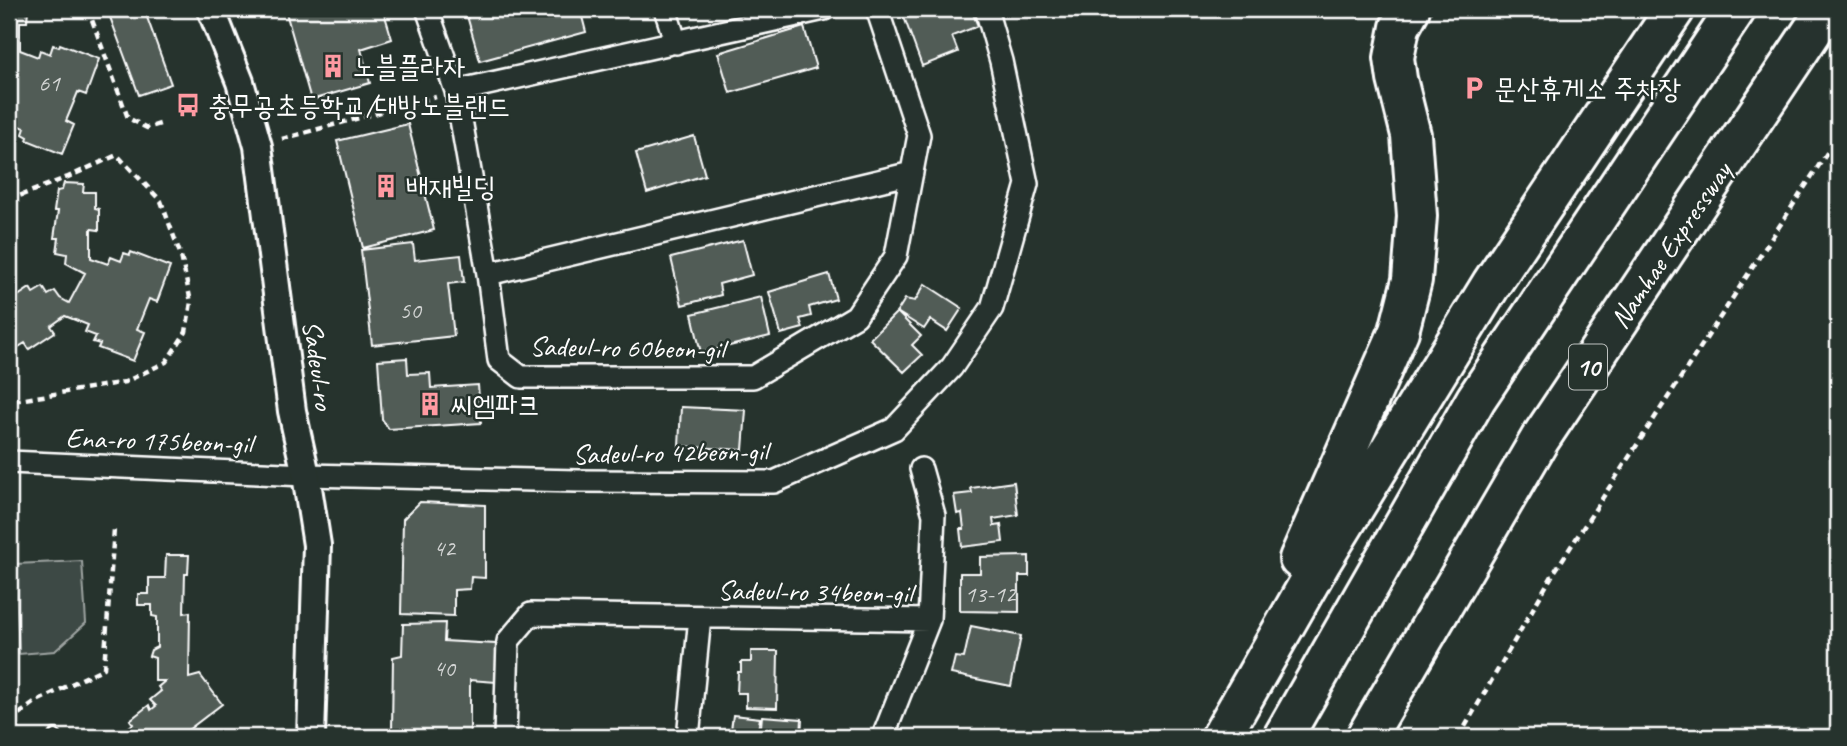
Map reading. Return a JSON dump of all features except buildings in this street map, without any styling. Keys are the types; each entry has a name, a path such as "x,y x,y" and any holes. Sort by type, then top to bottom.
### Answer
{"highway":[{"path":"1208,737 1279,604 1399,331 1412,280 1417,216 1411,135 1394,58 1400,27 1410,9"},
{"path":"1221,737 1321,562 1485,295 1675,9"},
{"path":"1283,737 1476,399 1736,9"},
{"name":"Namhae Expressway","path":"1367,737 1540,439 1827,9"}],"street":[{"name":"Sadeul-ro","path":"211,9 240,82 258,146 292,411 317,545 312,737"},
{"path":"427,9 456,92 824,9"},
{"path":"665,9 676,43"},
{"name":"Sadeul-ro 60beon-gil","path":"456,92 488,274 499,360 521,377 753,377 856,316 896,256 919,135 877,9"},
{"name":"Sadeul-ro 42beon-gil","path":"306,475 774,482 894,429 952,367 992,308 1027,184 1001,61 986,9"},
{"path":"488,274 912,173"},
{"name":"Ena-ro 175beon-gil","path":"9,462 306,475"},
{"name":"Sadeul-ro 34beon-gil","path":"883,737 929,620 934,515 921,469"},
{"name":"Sadeul-ro 34beon-gil","path":"505,737 508,641 531,614 929,620"},
{"name":"Sadeul-ro 34beon-gil","path":"688,737 700,617"}],"path":[{"path":"88,9 128,118 147,128 163,123"},
{"path":"258,146 456,92"},
{"path":"1459,737 1553,575 1838,136"},
{"path":"9,200 117,155 161,201 181,257 191,302 186,332 166,362 125,382 19,400 9,398"},
{"path":"9,721 37,701 104,668 114,529"}],"shaded area":[{"path":"82,561 86,623 55,651 19,654 15,564"}],"place":[{"name":"노블플라자","path":"333,66"},
{"name":"문산휴게소 주차장","path":"1474,88"},
{"name":"충무공초등학교/대방노블랜드","path":"188,105"},
{"name":"배재빌딩","path":"386,186"},
{"name":"씨엠파크","path":"430,404"}]}
